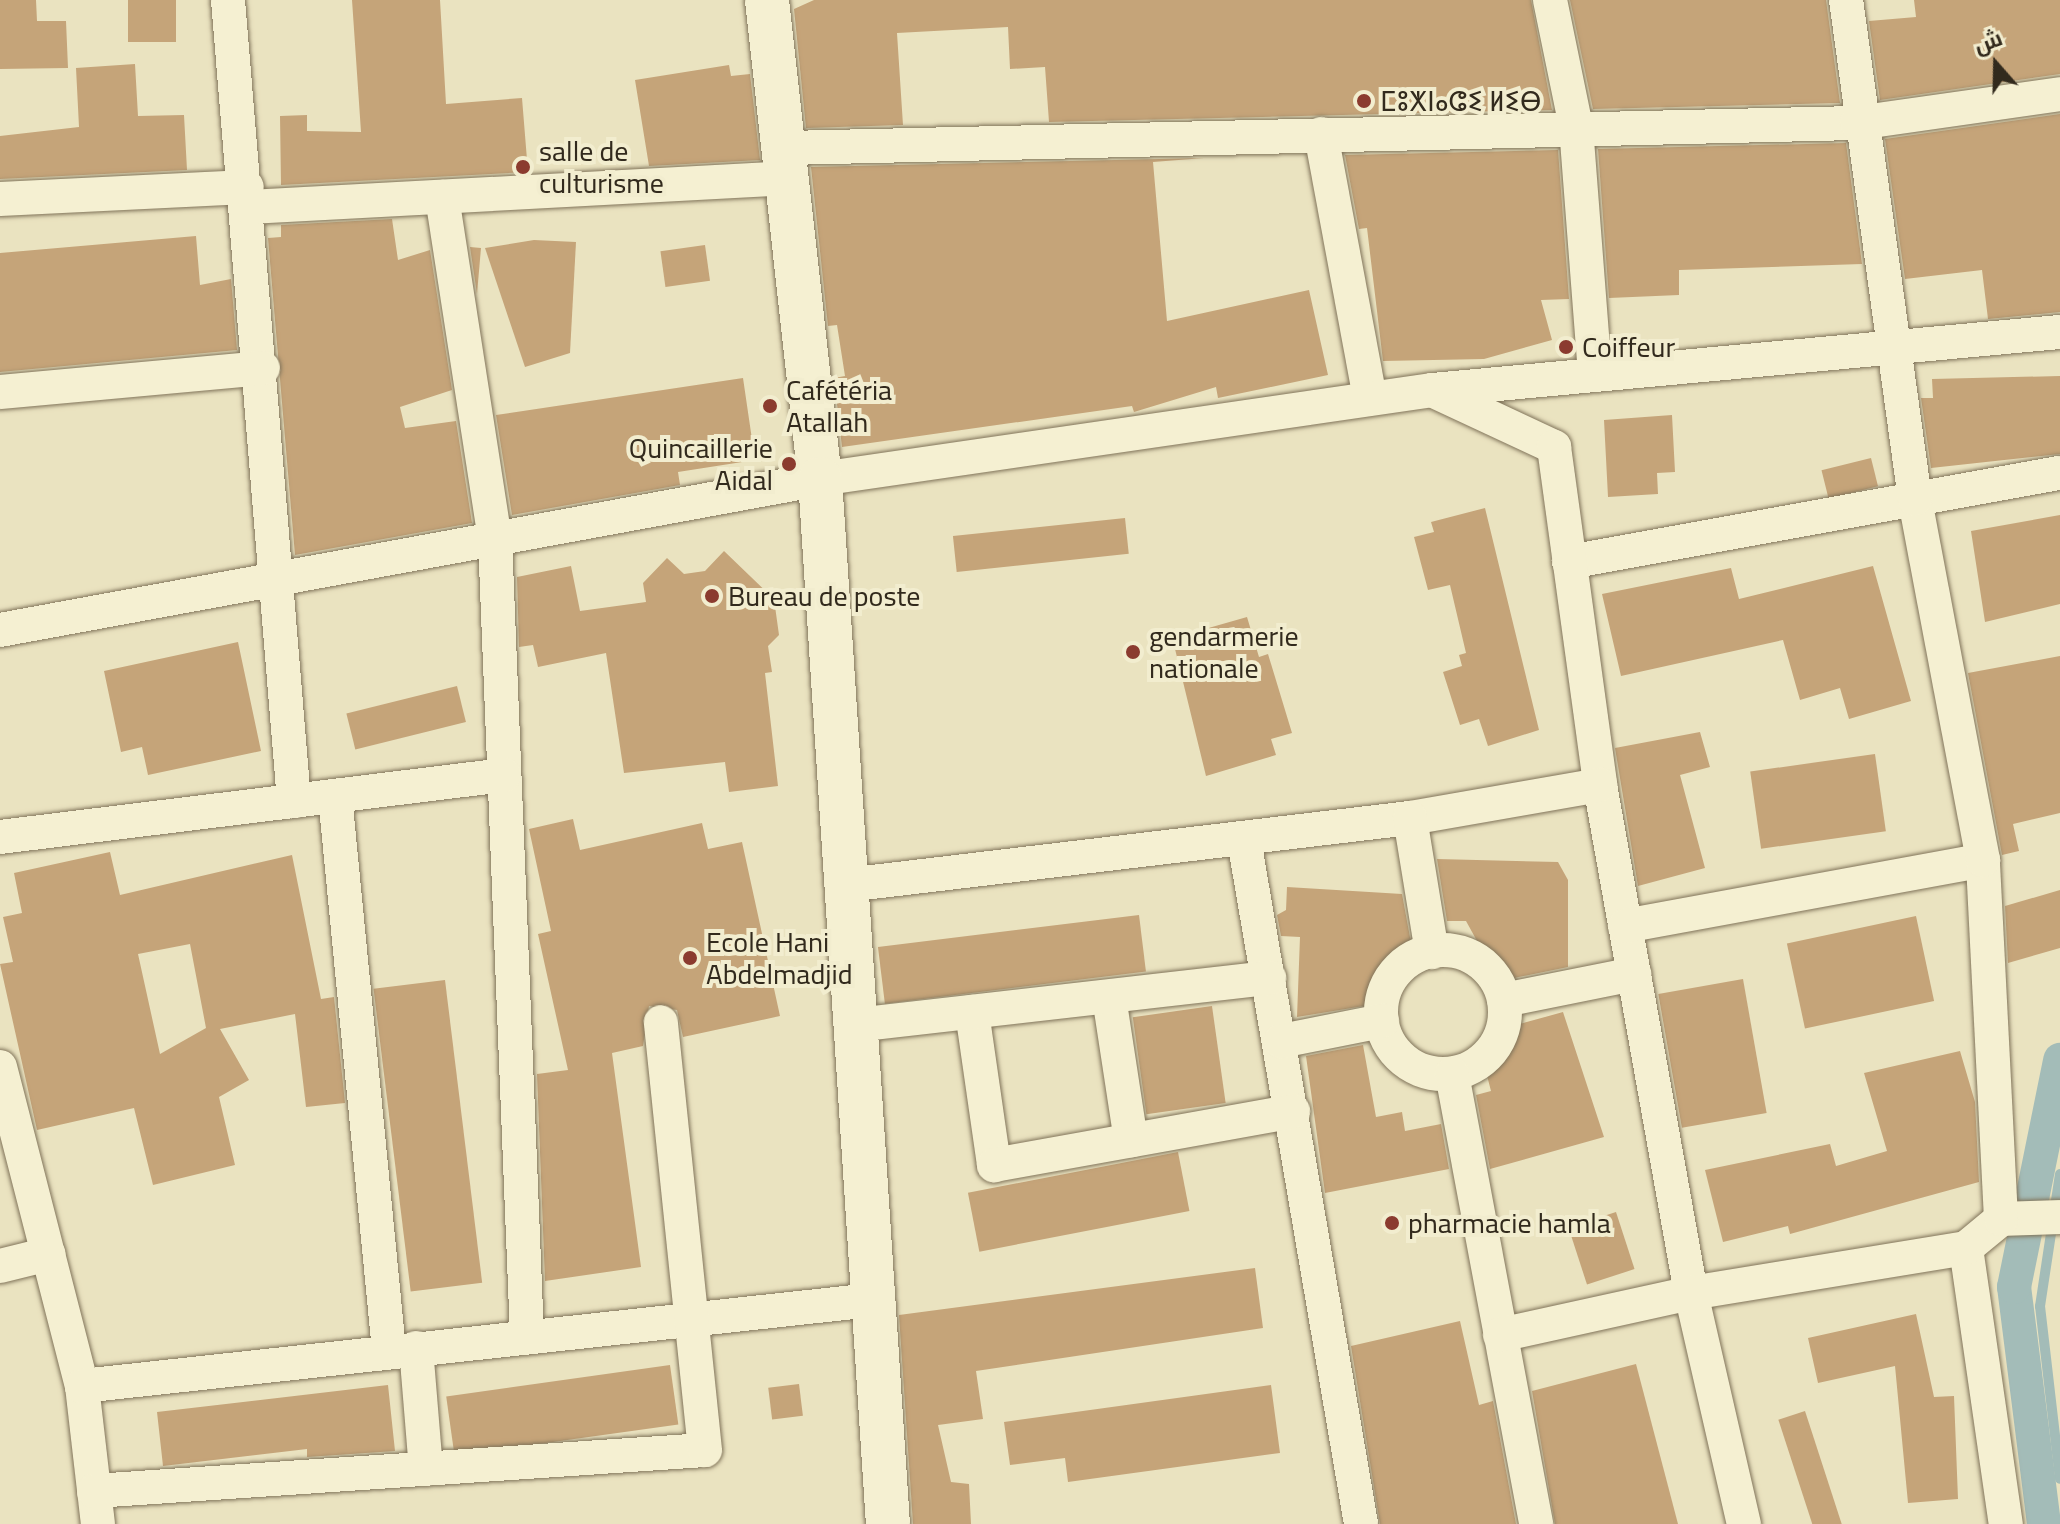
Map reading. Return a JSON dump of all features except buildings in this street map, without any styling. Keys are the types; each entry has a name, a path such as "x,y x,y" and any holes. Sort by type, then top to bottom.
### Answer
{"street":[{"path":"228,0 281,579 294,801"},
{"path":"767,0 789,163 820,479 888,1524"},
{"path":"1550,0 1576,127 1595,372"},
{"path":"1846,0 1857,123 1915,499 1983,860 2011,1218"},
{"path":"0,199 442,197 789,163 1321,134 1857,123 2060,94"},
{"path":"1321,134 1370,399"},
{"path":"442,197 495,539 527,1335"},
{"path":"0,630 820,479 1432,390 1595,372 2060,332"},
{"path":"0,392 263,368"},
{"path":"1432,390 1554,447 1600,785 1691,1293 1744,1524"},
{"path":"1569,562 2060,473"},
{"path":"0,837 504,775"},
{"path":"847,885 1410,818 1600,785"},
{"path":"335,796 402,1350 426,1469"},
{"path":"1410,818 1432,952"},
{"path":"1244,840 1293,1111 1361,1524"},
{"path":"1625,926 1983,860"},
{"path":"1432,952 1482,964 1504,1000 1496,1045 1452,1074 1406,1062 1382,1021 1397,971 1432,952"},
{"path":"1504,1000 1634,974"},
{"path":"856,1025 1269,978"},
{"path":"1109,997 1131,1140"},
{"path":"972,1012 994,1165 1293,1111"},
{"path":"1281,1041 1382,1021"},
{"path":"0,1067 82,1386 96,1508 426,1469 705,1450 661,1022"},
{"path":"1452,1074 1536,1524"},
{"path":"1500,1335 1691,1293 1966,1248 2011,1218 2060,1217"},
{"path":"1966,1248 2006,1524"},
{"path":"0,1266 49,1254"},
{"path":"82,1386 691,1316 873,1300"}],"waterway":[{"path":"2044,1524 2014,1287 2060,1060"},
{"path":"2060,1174 2040,1306 2060,1479"}],"place":[{"name":"ⵎⵓⵅⵏⴰⵛⵉ ⵍⵉⴱ","path":"1364,101"},
{"name":"salle de culturisme","path":"523,167"},
{"name":"Coiffeur","path":"1566,347"},
{"name":"Cafétéria Atallah","path":"770,406"},
{"name":"Quincaillerie Aidal","path":"789,464"},
{"name":"Bureau de poste","path":"712,596"},
{"name":"gendarmerie nationale","path":"1133,652"},
{"name":"Ecole Hani Abdelmadjid","path":"690,958"},
{"name":"pharmacie hamla","path":"1392,1223"}]}
